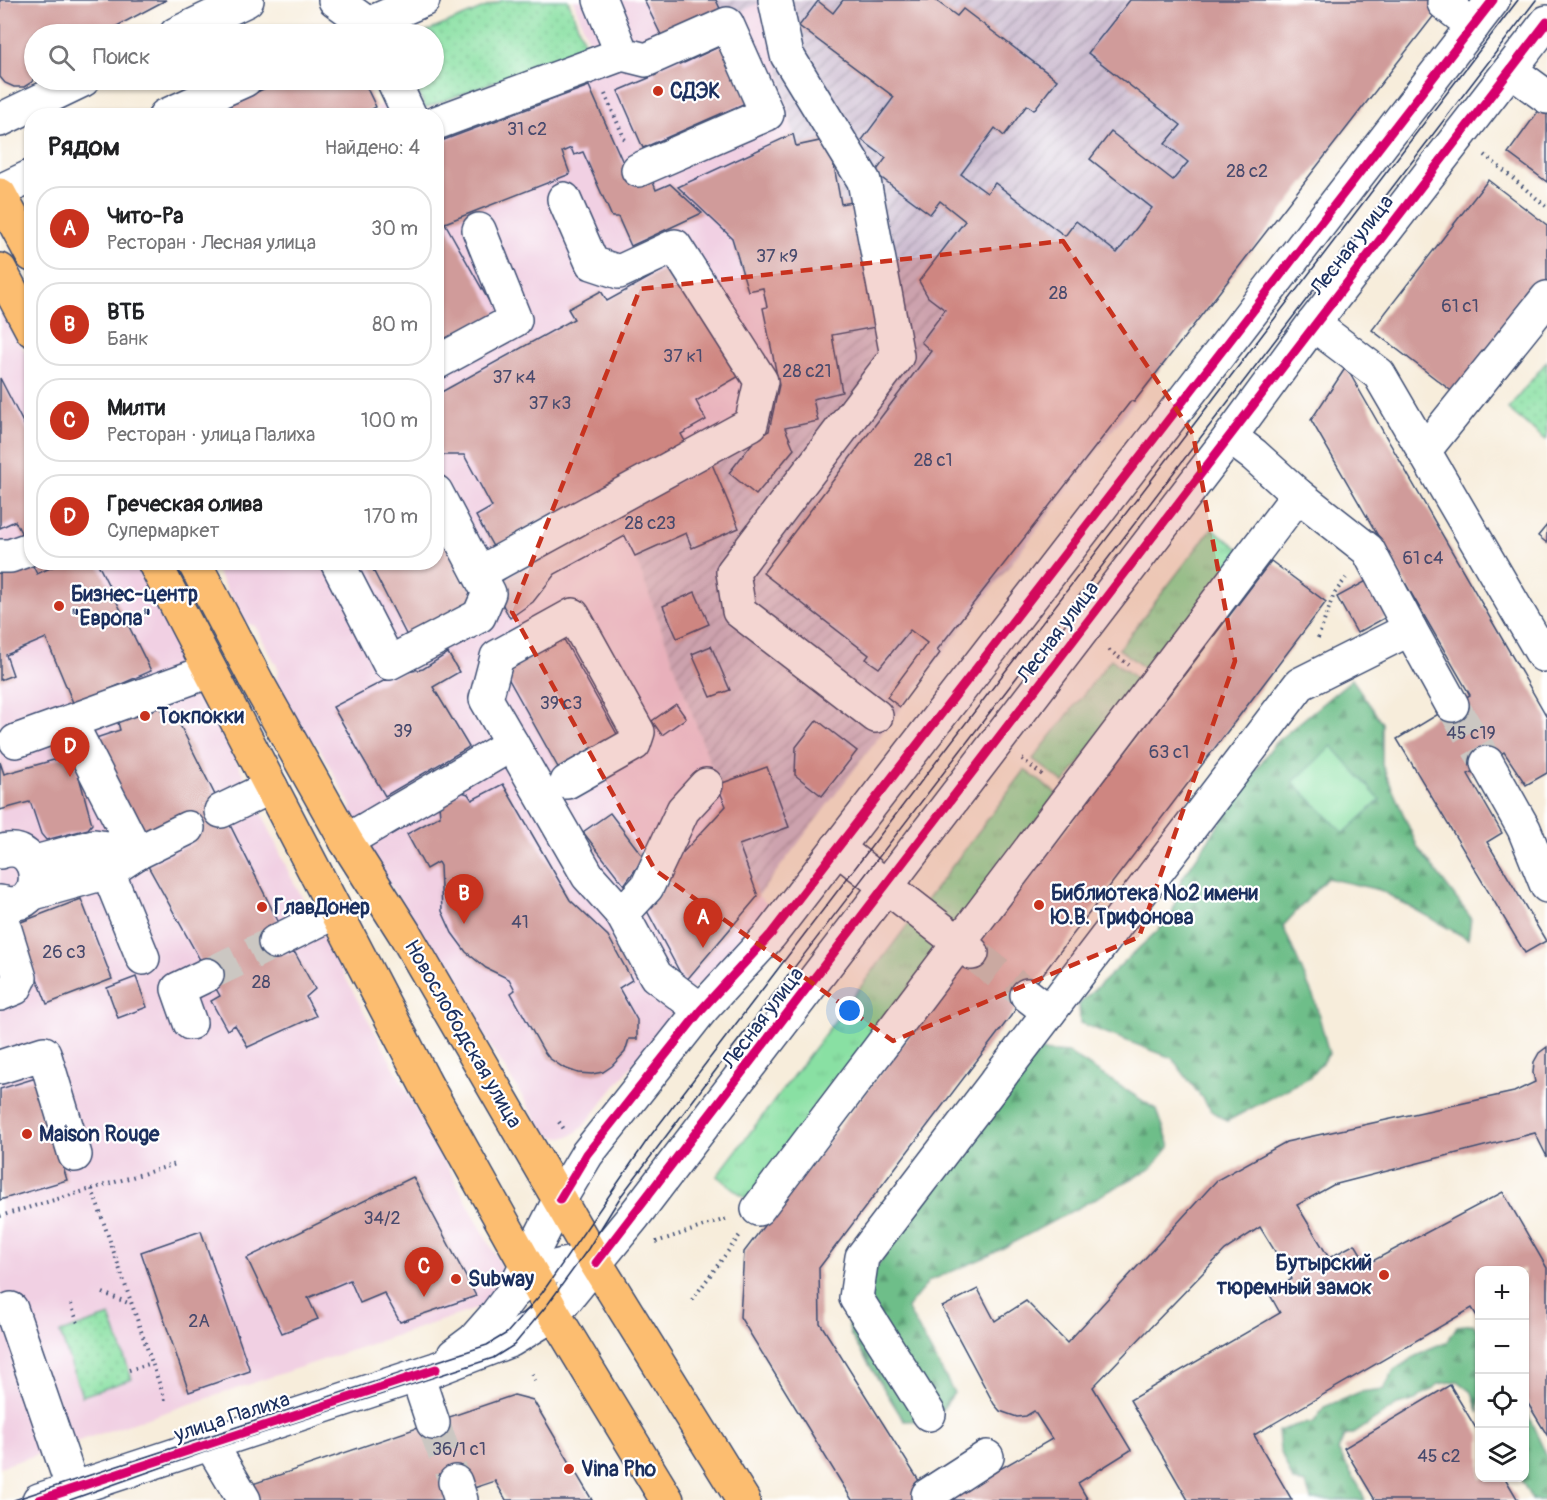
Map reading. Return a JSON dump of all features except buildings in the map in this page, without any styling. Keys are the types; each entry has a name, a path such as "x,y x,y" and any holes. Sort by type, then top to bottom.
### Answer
{"main road":[{"path":"0,195 24,240"},
{"path":"0,270 24,315"},
{"path":"158,570 426,1085 523,1278 554,1314 667,1500"},
{"name":"Новослободская улица","path":"198,570 257,682 346,842 405,934 596,1263 743,1500"}],"street":[{"path":"197,24 247,0"},
{"path":"334,0 356,24"},
{"path":"376,24 423,0"},
{"path":"600,0 622,54"},
{"path":"775,0 787,55 864,181 897,356 733,572 739,611 876,716"},
{"name":"Лесная улица","path":"523,1278 560,1199 587,1154 701,1010 771,934 1493,0"},
{"path":"1444,3 1473,26"},
{"name":"Лесная улица","path":"554,1314 596,1263 886,886 1230,437 1313,324 1547,22"},
{"path":"444,120 622,54 646,60 727,24 767,114 638,170"},
{"path":"1510,70 1547,97"},
{"path":"25,108 62,90"},
{"path":"183,108 223,90"},
{"path":"398,90 406,108"},
{"path":"0,120 24,108"},
{"path":"0,191 24,180"},
{"path":"479,573 751,424 761,381 675,246 619,272 592,263 564,199"},
{"path":"444,359 515,320 479,230"},
{"path":"1424,451 1547,298"},
{"path":"1313,324 1379,374 1543,655 1547,650"},
{"path":"1230,437 1368,550 1452,705"},
{"path":"758,1209 966,948 1298,495"},
{"path":"341,570 389,663 479,616 489,593 444,507"},
{"path":"0,556 10,556 24,551"},
{"path":"567,782 634,744 638,732 573,615 497,657 486,699 588,876 622,914 656,976 701,1010"},
{"path":"929,1414 856,1298 862,1257 1038,1004 1300,684 1410,628"},
{"path":"16,741 210,671"},
{"path":"70,722 137,853"},
{"path":"346,842 512,744"},
{"path":"1486,763 1536,822 1547,886"},
{"path":"622,914 647,887 683,810 706,785"},
{"path":"221,811 271,787"},
{"path":"16,891 108,872 137,853 188,828"},
{"path":"16,891 94,846 137,853"},
{"path":"837,848 966,948"},
{"path":"0,852 15,851 25,855 16,891 3,920 20,978 15,988 0,994"},
{"path":"108,872 143,958"},
{"path":"275,942 335,912"},
{"path":"190,1023 178,989 207,975"},
{"path":"0,1067 45,1053 75,1155"},
{"path":"523,1278 568,1265 596,1263"},
{"name":"улица Палиха","path":"426,1372 474,1340 523,1278"},
{"path":"11,1309 50,1497"},
{"name":"улица Палиха","path":"50,1497 119,1488 210,1443 426,1372 512,1341 554,1314"},
{"path":"426,1372 433,1423"},
{"path":"210,1443 244,1500"},
{"path":"928,1495 987,1457"}],"path":[{"path":"592,65 638,170"},
{"path":"1484,154 1547,207"},
{"path":"1300,684 1334,594 1368,550"},
{"path":"0,1216 176,1164"},
{"path":"92,1189 166,1403"},
{"path":"656,1242 758,1209"},
{"path":"692,1300 758,1209"},
{"path":"104,1293 132,1304"},
{"path":"71,1304 79,1326"},
{"path":"129,1370 152,1363"},
{"path":"532,1374 535,1380"}],"highlighted area":[{"path":"1063,241 1193,434 1235,661 1139,937 893,1041 655,870 512,612 640,289"}],"shaded area":[{"path":"573,0 716,0 721,11 764,1 796,146 779,385 769,431 614,514 635,556 758,896 774,909 745,946 692,990 583,1127 571,1136 560,1138 549,1135 541,1127 349,819 351,806 318,745 306,738 276,681 279,670 255,626 244,622 216,570 444,570 444,108 440,108 592,51"},
{"path":"716,0 1446,0 1134,402 758,896 635,556 614,513 769,431 779,385 763,308 824,295 796,146 764,1 731,16 721,11"},
{"path":"412,93 418,108 376,107"},
{"path":"0,305 24,351 24,570 139,570 254,795 290,875 501,1265 504,1275 489,1303 479,1308 0,1467"}],"green space":[{"path":"503,0 568,0 586,47 425,108 417,90 444,90 444,24"},
{"path":"1547,361 1547,439 1546,440 1508,409"},
{"path":"1212,528 1242,551 1150,672 1119,649"},
{"path":"1111,659 1142,683 1064,783 1033,759"},
{"path":"1352,679 1382,723 1382,765 1418,848 1471,918 1468,939 1380,890 1327,878 1283,926 1315,1001 1329,1054 1310,1077 1227,1121 1211,1110 1172,1058 1080,1023 1079,1004 1171,918 1181,880 1274,744"},
{"path":"1332,746 1380,800 1344,833 1293,782"},
{"path":"1025,770 1057,794 954,930 922,906"},
{"path":"913,918 944,942 748,1200 717,1176"},
{"path":"1039,1051 1069,1053 1157,1110 1170,1146 1152,1168 988,1256 929,1281 907,1308 954,1393 935,1420 904,1421 850,1334 846,1307 871,1276 933,1180"},
{"path":"110,1316 132,1379 82,1396 60,1333"},
{"path":"1473,1324 1475,1327 1475,1401 1472,1392 1458,1381 1439,1384 1415,1400 1397,1405 1355,1433 1344,1436 1338,1451 1365,1500 1311,1500 1306,1484 1293,1481 1280,1450 1278,1431 1314,1422 1324,1407 1360,1392 1384,1389 1394,1370 1424,1351 1448,1341 1457,1326"},
{"path":"1529,1417 1547,1457 1547,1500 1532,1500 1522,1482 1529,1482"}],"tunnel":[{"path":"1452,705 1487,763"},
{"path":"207,975 275,942"},
{"path":"972,953 1027,995"},
{"path":"433,1423 455,1482"}],"tram line":[{"path":"14,1500 487,1345 507,1333 542,1293 648,1139 1518,0"},
{"path":"70,1500 213,1449 493,1358 514,1345 548,1304 588,1249 621,1196 734,1046 1536,0"}],"cycle path":[{"path":"560,1199 587,1154 701,1010 771,934 1493,0"},
{"path":"596,1263 1547,22"},
{"path":"39,1500 436,1369"}],"place":[{"name":"СДЭК","path":"658,91"},
{"name":"Бизнес-центр \"Европа\"","path":"59,606"},
{"name":"Токпокки","path":"145,716"},
{"name":"Греческая олива","path":"70,777"},
{"name":"Библиотека №2 имени Ю.В. Трифонова","path":"1039,905"},
{"name":"ГлавДонер","path":"262,907"},
{"name":"ВТБ","path":"464,924"},
{"name":"Чито-Ра","path":"703,948"},
{"name":"Maison Rouge","path":"27,1134"},
{"name":"Бутырский тюремный замок","path":"1384,1275"},
{"name":"Subway","path":"456,1279"},
{"name":"Милти","path":"424,1297"},
{"name":"Vina Pho","path":"569,1469"}]}
